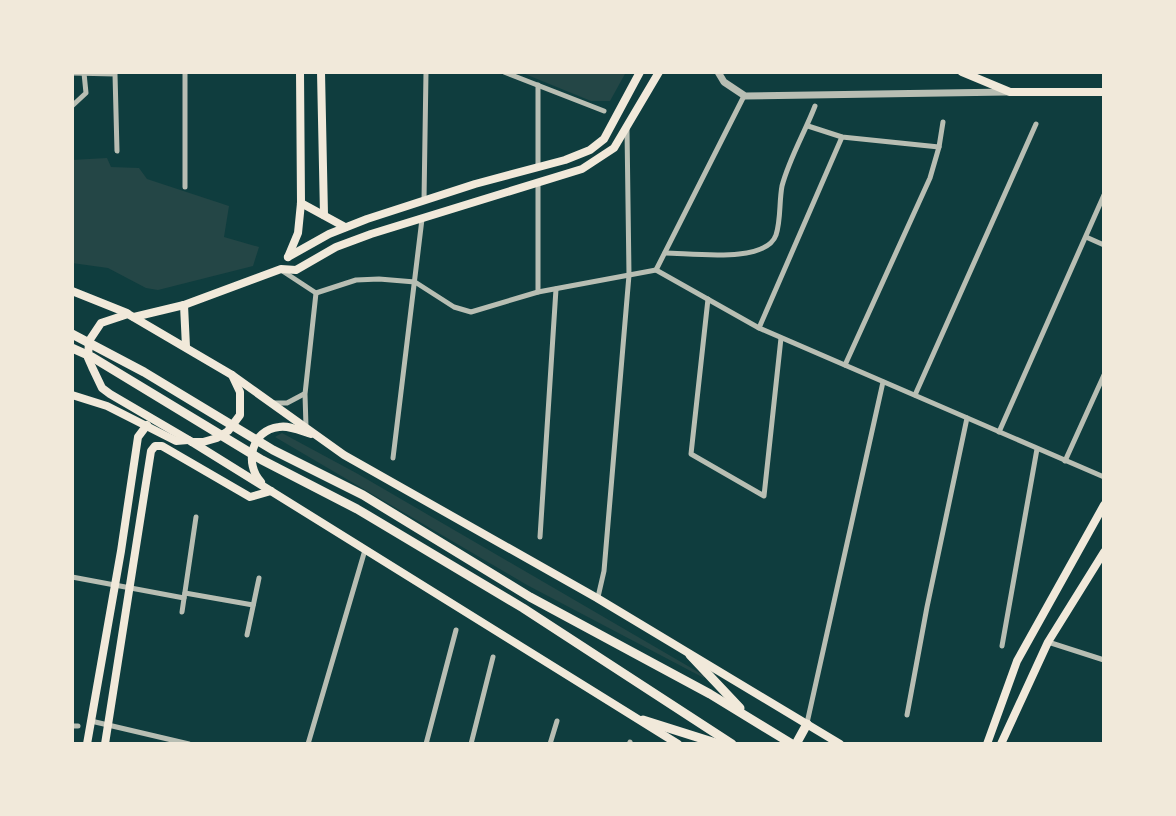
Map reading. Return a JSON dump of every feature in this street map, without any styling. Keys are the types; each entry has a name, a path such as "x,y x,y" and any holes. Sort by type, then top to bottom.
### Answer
{"main road":[{"path":"281,269 298,233 301,203 300,72"},
{"path":"321,72 324,215"},
{"path":"288,257 367,219 590,150 604,139 640,72"},
{"path":"72,357 89,341 101,323 184,305 281,269 296,270 336,247 371,234 582,169 614,148 659,72"},
{"path":"962,72 1010,92 1104,92"},
{"path":"301,118 321,120"},
{"path":"301,203 345,227"},
{"path":"367,219 371,234"},
{"path":"72,291 186,347 232,375 344,455 597,598 840,744"},
{"path":"184,305 186,347"},
{"path":"72,334 144,372 273,450 363,495 530,597 710,694 794,744 807,724"},
{"path":"89,341 88,358 97,379 110,394 678,744"},
{"path":"72,348 92,357 262,460 357,509 523,608 732,744"},
{"path":"72,395 107,406 176,441 203,442 222,436 233,428 240,415 242,400 232,375"},
{"path":"87,744 138,437 147,425"},
{"path":"271,491 252,470 254,444 261,435 276,427 315,435"},
{"path":"105,744 145,475 149,456 155,446 175,452 250,497 271,491"},
{"path":"987,744 1017,661 1104,505"},
{"path":"1001,744 1048,642 1104,552"},
{"path":"1060,584 1077,594"},
{"path":"690,655 750,719"},
{"path":"643,720 719,744"}],"street":[{"path":"72,106 86,93 83,72"},
{"path":"185,72 185,187"},
{"path":"424,201 426,72"},
{"path":"504,72 604,111"},
{"path":"718,72 724,82 745,96 1010,92"},
{"path":"72,73 115,74 117,151"},
{"path":"538,85 538,167"},
{"path":"656,270 745,96"},
{"path":"665,253 733,254 758,252 768,247 775,237 783,185 815,106"},
{"path":"845,365 930,178 943,122"},
{"path":"915,395 1036,124"},
{"path":"597,598 604,571 629,275 627,126"},
{"path":"808,126 842,137 939,147"},
{"path":"759,328 842,137"},
{"path":"538,182 538,292"},
{"path":"999,432 1104,195"},
{"path":"393,458 422,218"},
{"path":"1086,237 1104,245"},
{"path":"281,269 316,293"},
{"path":"316,293 356,280 415,282 454,307 471,312 538,292 656,270 759,328 1104,477"},
{"path":"540,537 556,289"},
{"path":"306,428 305,394 316,293"},
{"path":"708,299 691,454 764,496 781,338"},
{"path":"1065,461 1104,375"},
{"path":"807,724 883,382"},
{"path":"271,403 287,403 305,394"},
{"path":"907,715 967,418"},
{"path":"1002,646 1037,449"},
{"path":"182,612 196,517"},
{"path":"308,744 365,549"},
{"path":"72,577 253,605"},
{"path":"247,635 259,578"},
{"path":"426,744 456,630"},
{"path":"1048,642 1104,660"},
{"path":"471,744 493,657"},
{"path":"91,721 163,741 189,744"},
{"path":"550,744 557,721"}],"shaded area":[{"path":"520,72 626,72 610,101 591,101"},
{"path":"107,158 111,167 139,168 147,179 229,206 224,237 259,247 253,266 158,290 146,288 108,268 72,263 72,160"},
{"path":"282,433 358,474 704,678 527,585 275,437"}]}
